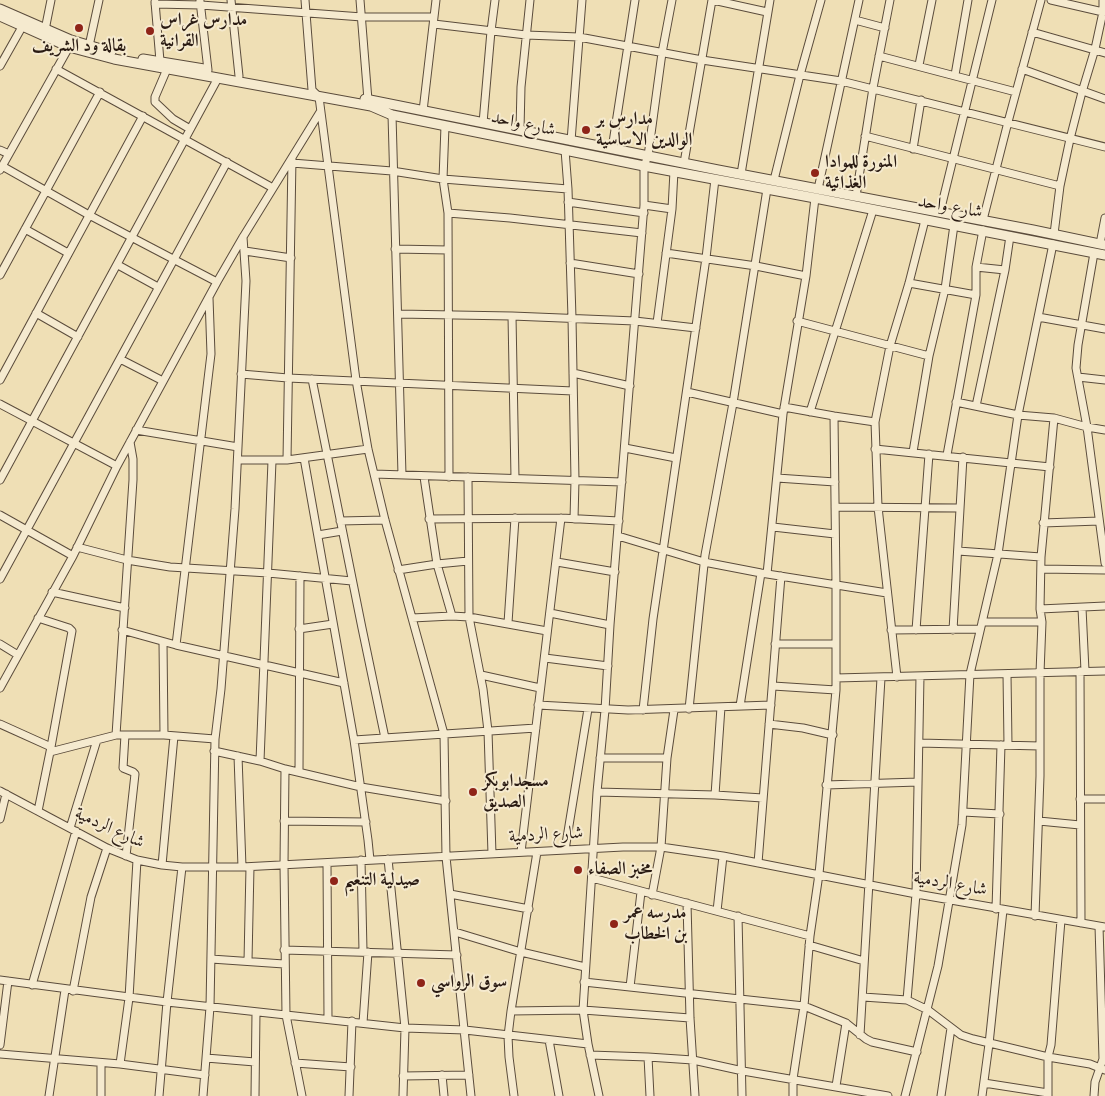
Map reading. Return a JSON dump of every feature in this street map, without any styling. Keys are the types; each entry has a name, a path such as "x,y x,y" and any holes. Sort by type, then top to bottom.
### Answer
{"street":[{"path":"45,30 51,0"},
{"path":"89,46 99,0"},
{"path":"306,0 312,90 319,96 356,380 368,449 398,570 444,734 446,857 471,1096"},
{"path":"360,0 368,100"},
{"path":"423,111 436,0"},
{"path":"483,122 495,0"},
{"path":"520,130 530,0"},
{"path":"571,140 582,0"},
{"path":"612,149 635,0"},
{"path":"599,1096 583,1010 584,982 597,792 644,209 644,166 648,156 662,53 672,0"},
{"path":"684,163 713,0 768,12"},
{"path":"741,174 770,0"},
{"path":"774,180 821,0"},
{"path":"740,706 773,527 784,410 797,321 806,276 816,193 859,0"},
{"path":"856,196 889,0"},
{"path":"919,65 932,0"},
{"path":"955,75 968,0"},
{"path":"940,212 992,0"},
{"path":"984,220 1041,0"},
{"path":"1051,0 1103,12"},
{"path":"1054,234 1060,186 1082,92 1095,49 1103,12 1103,0"},
{"path":"158,63 155,2 231,4 306,12 434,21 491,31 579,37 702,60 841,81 1105,147"},
{"path":"201,2 208,70"},
{"path":"231,4 238,76"},
{"name":"شارع واحد","path":"0,9 45,30 89,46 115,54 158,63 167,69 370,106 392,115 674,172 767,189 856,196 1103,245"},
{"name":"شارع واحد","path":"0,16 69,47 114,59 208,70 483,122 774,180 873,210 983,230 1105,256"},
{"path":"855,20 885,28"},
{"path":"0,66 22,27"},
{"path":"1032,32 1105,53"},
{"path":"69,47 1,168 47,190 218,282"},
{"path":"879,56 1016,92"},
{"path":"56,69 273,188"},
{"path":"167,69 155,97 155,102 173,119 190,128"},
{"path":"1022,69 1105,99"},
{"path":"0,480 218,78"},
{"path":"0,274 100,92"},
{"path":"913,149 921,100"},
{"path":"0,688 73,556 117,466 209,297 243,237 320,112"},
{"path":"392,115 392,171 402,476"},
{"path":"0,380 143,116"},
{"path":"445,126 443,179 448,213 450,477"},
{"path":"865,136 1060,186"},
{"path":"0,150 8,154"},
{"path":"565,150 572,318 574,519"},
{"path":"292,160 392,171 443,179 568,189"},
{"path":"287,460 292,258 292,160"},
{"path":"0,579 226,162"},
{"path":"657,323 672,209 674,172"},
{"path":"643,710 653,620 706,258 715,179"},
{"path":"689,709 704,562 733,403 767,189"},
{"path":"568,202 644,209 672,209"},
{"path":"810,412 873,210"},
{"path":"448,213 642,233"},
{"path":"1103,245 1105,218"},
{"path":"897,677 878,507 875,422 890,346 925,220"},
{"path":"913,452 929,356 945,289 954,225"},
{"path":"25,229 68,253"},
{"path":"947,455 976,295 976,267 983,230"},
{"path":"976,406 1005,270 1010,236"},
{"path":"203,1096 210,1007 214,751 231,570 238,460 246,280 243,237"},
{"path":"905,1096 928,1010 950,900 963,812 970,674 998,554 1018,415 1053,244"},
{"path":"396,249 448,250"},
{"path":"245,251 292,258"},
{"path":"666,253 756,266 806,276"},
{"path":"1094,253 1077,358 1078,377 1087,427 1105,563"},
{"path":"570,263 639,274"},
{"path":"118,265 158,287"},
{"path":"976,267 1005,270"},
{"path":"909,282 976,295"},
{"path":"176,645 211,354 209,297"},
{"path":"36,313 78,337"},
{"path":"398,314 635,320 696,328"},
{"path":"512,316 515,478"},
{"path":"1038,317 1105,329"},
{"path":"797,321 929,356"},
{"path":"120,359 163,382"},
{"path":"573,373 630,386"},
{"path":"241,374 288,378 573,391"},
{"path":"1078,377 1105,380"},
{"path":"312,379 385,738"},
{"path":"687,392 733,403 875,422"},
{"path":"956,402 1018,415 1054,418 1105,430"},
{"path":"0,404 117,466"},
{"path":"793,1096 793,1079 804,1006 810,936 820,874 826,785 833,735 836,690 834,416"},
{"path":"1035,916 1039,821 1042,622 1040,609 1040,557 1054,418"},
{"path":"136,430 238,447"},
{"path":"116,735 134,474 130,442"},
{"path":"625,448 676,458"},
{"path":"238,460 287,460 368,449"},
{"path":"875,449 1050,467"},
{"path":"916,630 929,454"},
{"path":"953,630 963,457"},
{"path":"304,458 354,740 370,860"},
{"path":"260,761 272,461"},
{"path":"374,474 622,482"},
{"path":"424,477 437,564 452,616"},
{"path":"468,478 469,617 481,675 488,731 492,854"},
{"path":"777,478 835,482"},
{"path":"1097,496 1105,496"},
{"path":"835,507 960,508"},
{"path":"0,515 73,556"},
{"path":"508,623 515,518"},
{"path":"430,520 561,518 619,521"},
{"path":"521,852 561,518"},
{"path":"340,521 385,520"},
{"path":"1043,523 1099,521"},
{"path":"773,527 835,534"},
{"path":"318,535 342,531"},
{"path":"618,536 704,562 764,574 887,593"},
{"path":"77,547 127,560 185,568 231,570 352,581"},
{"path":"958,552 1040,557"},
{"path":"398,570 468,561"},
{"path":"557,562 615,572"},
{"path":"1041,569 1105,570"},
{"path":"299,772 300,576"},
{"path":"758,863 781,576"},
{"path":"52,592 124,608"},
{"path":"1040,609 1105,606"},
{"path":"1081,923 1082,608"},
{"path":"550,613 610,625"},
{"path":"412,618 469,617 547,631"},
{"path":"38,618 69,628 72,631 38,811"},
{"path":"891,630 953,630 1042,622"},
{"path":"299,628 333,624"},
{"path":"122,630 163,642 344,683"},
{"path":"163,642 164,735"},
{"path":"0,644 18,655"},
{"path":"775,644 836,644"},
{"path":"545,658 608,666"},
{"path":"836,678 1105,671"},
{"path":"982,1096 989,1044 1000,910 1000,814 1008,674"},
{"path":"481,675 540,688"},
{"path":"907,1000 916,894 920,676"},
{"path":"860,1035 881,678"},
{"path":"773,686 836,690"},
{"path":"538,705 605,710 674,710 771,705"},
{"path":"715,794 721,707"},
{"path":"566,850 588,709"},
{"path":"652,895 661,847 667,758 674,710"},
{"path":"0,724 51,749 116,735 164,735 215,739"},
{"path":"769,724 812,729 833,735"},
{"path":"354,740 536,728"},
{"path":"125,735 123,768 135,774 126,856"},
{"path":"162,865 174,736"},
{"path":"32,985 97,740"},
{"path":"920,743 1040,746"},
{"path":"214,751 361,787 446,801"},
{"path":"238,756 246,867 248,962"},
{"path":"600,758 667,758"},
{"path":"285,769 284,964 286,1015 302,1096"},
{"path":"826,785 918,782"},
{"path":"0,819 3,792"},
{"name":"شارع الردمية","path":"3,792 107,848 137,860 162,865 211,868 246,867 593,848 661,847 723,856 820,874 1000,910 1102,926"},
{"path":"597,792 715,794 763,798"},
{"path":"1080,799 1105,799"},
{"path":"963,812 1000,814"},
{"path":"284,821 366,822"},
{"path":"1039,821 1080,825"},
{"path":"74,991 91,897 107,848"},
{"path":"514,1096 508,1036 510,1011 529,909 537,852"},
{"path":"717,911 723,856"},
{"path":"120,1064 129,998 137,860"},
{"path":"360,860 366,952 363,1022"},
{"path":"388,860 405,1028 403,1096"},
{"path":"327,863 326,951 328,1018"},
{"path":"159,1096 182,867"},
{"path":"592,878 810,936"},
{"path":"630,987 642,892"},
{"path":"450,894 529,909"},
{"path":"687,903 689,994 695,1096"},
{"path":"738,916 739,998 743,1071 742,1096"},
{"path":"984,1083 1048,1094 1048,1057 1051,1045 1061,920"},
{"path":"1094,1096 1102,1069 1103,1050 1102,926"},
{"path":"455,932 521,952 585,968"},
{"path":"809,945 864,961"},
{"path":"284,950 457,955"},
{"path":"211,959 284,964"},
{"path":"0,1044 4,980 65,990 210,1007 328,1018 405,1028 465,1030 588,1044"},
{"path":"584,982 804,1006 846,1023 872,1042 917,1052"},
{"path":"49,1096 65,990"},
{"path":"863,996 907,1000 928,1010 967,1038 1048,1057 1085,1063 1102,1069"},
{"path":"510,1011 583,1010 690,1018"},
{"path":"255,1096 256,1012"},
{"path":"349,1096 352,1021"},
{"path":"840,1096 838,1086 846,1023"},
{"path":"941,1096 951,1028"},
{"path":"549,1040 559,1096"},
{"path":"0,1054 120,1064 205,1074"},
{"path":"590,1055 693,1060 743,1071 888,1096"},
{"path":"648,1057 650,1096"},
{"path":"206,1058 255,1062"},
{"path":"295,1062 351,1067"},
{"path":"101,1063 101,1096"},
{"path":"403,1076 469,1075"},
{"path":"442,1076 444,1096"}],"place":[{"name":"بقالة ود الشريف","path":"79,28"},
{"name":"مدارس غراس القرانية","path":"150,31"},
{"name":"مدارس بر الوالدين الاساسية","path":"586,130"},
{"name":"المنورة للموادا الغذائية","path":"815,173"},
{"name":"مسجدابوبكر الصديق","path":"473,792"},
{"name":"مخبز الصفاء","path":"578,870"},
{"name":"صيدلية التنعيم","path":"334,881"},
{"name":"مدرسه عمر بن الخطاب","path":"614,924"},
{"name":"سوق الرواسي","path":"421,983"}]}
